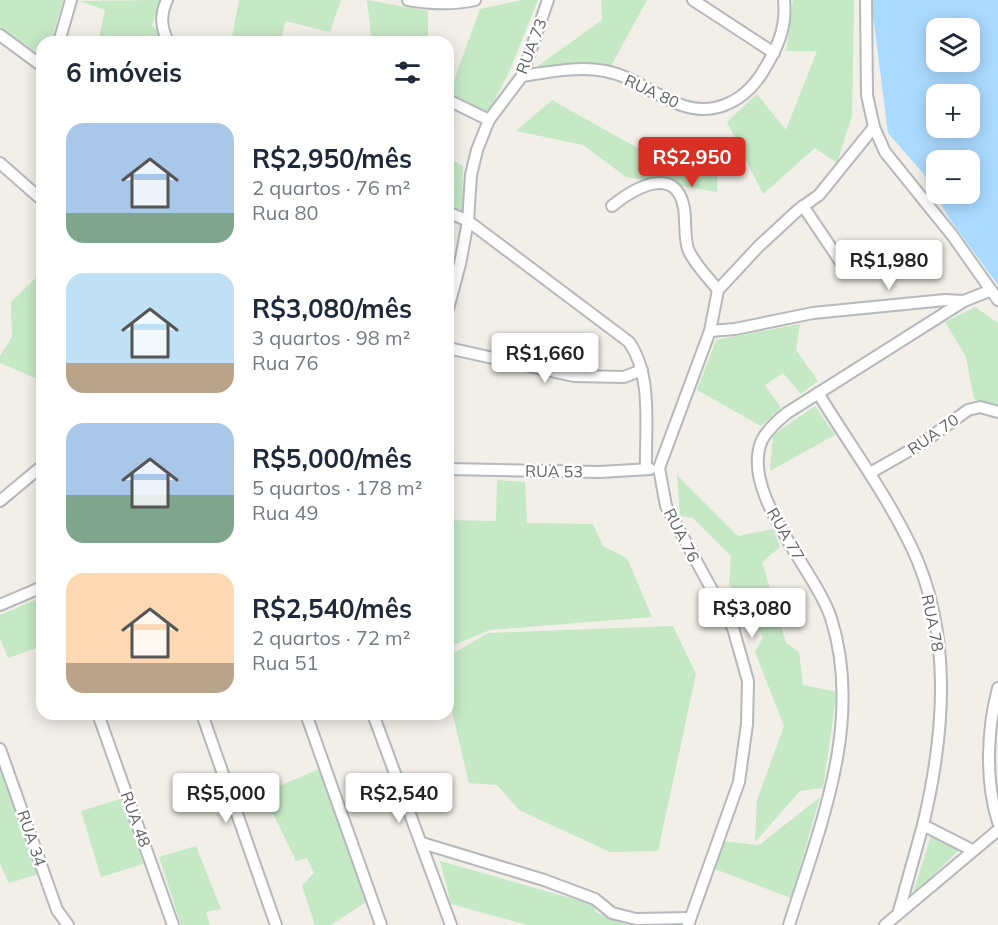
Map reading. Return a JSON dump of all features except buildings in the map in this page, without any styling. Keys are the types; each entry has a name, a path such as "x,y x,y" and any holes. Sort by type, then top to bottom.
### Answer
{"street":[{"path":"61,36 71,0"},
{"path":"165,36 162,29 163,10 167,0"},
{"path":"408,0 457,4 475,0"},
{"name":"RUA 73","path":"454,292 468,221 471,175 477,150 489,120 522,76 548,0"},
{"path":"693,0 774,53"},
{"name":"RUA 80","path":"522,76 583,69 604,71 630,78 693,109 720,107 742,97 774,53 783,31 783,0"},
{"path":"866,0 867,95 874,127 885,152 952,236 989,291 998,300"},
{"path":"0,35 36,62"},
{"path":"454,103 489,120"},
{"path":"659,468 710,332 718,290 759,246 803,206 819,195 874,127"},
{"path":"0,163 36,195"},
{"path":"612,206 645,185 659,183 671,185 678,190 684,208 687,246 718,290"},
{"path":"803,206 844,267"},
{"path":"454,215 468,221 618,333 637,354 642,370 646,469"},
{"name":"RUA 77","path":"789,925 831,790 839,751 844,691 831,620 823,597 760,487 758,455 763,440 772,426 818,393 964,301 989,291"},
{"path":"710,332 813,313 945,300 964,301"},
{"path":"454,349 574,376 624,376 642,370"},
{"name":"RUA 78","path":"818,393 870,473 911,547 930,600 937,631 941,661 940,722 936,763 923,825 899,911"},
{"name":"RUA 70","path":"870,473 901,457 968,410 980,407 998,412"},
{"name":"RUA 53","path":"454,469 600,472 659,468"},
{"name":"RUA 76","path":"659,468 666,506 733,628 748,681 747,724 739,782 689,922"},
{"path":"0,501 36,471"},
{"path":"0,605 36,590"},
{"path":"998,688 994,705 990,753 994,808 998,822"},
{"name":"RUA 48","path":"100,720 173,925"},
{"path":"204,720 276,925"},
{"path":"308,720 381,925"},
{"path":"375,720 451,925"},
{"name":"RUA 34","path":"0,749 57,910 68,925"},
{"path":"923,825 972,850"},
{"path":"885,925 998,830"},
{"path":"422,843 544,879 595,899 612,913 636,919 689,922"}],"green space":[{"path":"0,0 63,0 53,36 36,36 36,52 0,27"},
{"path":"161,0 152,25 160,36 99,36 105,10 80,1"},
{"path":"239,0 341,0 330,32 285,21 282,36 232,36"},
{"path":"367,0 428,11 428,36 371,36"},
{"path":"522,0 538,0 510,70 488,113 454,96 454,80 480,9"},
{"path":"601,0 647,0 611,66 535,68 602,20"},
{"path":"793,0 854,0 852,116 837,163 815,148 763,194 727,122 757,94 786,130 817,51 786,51"},
{"path":"552,100 657,159 718,163 717,192 626,177 583,145 516,131"},
{"path":"454,161 463,166 462,210 454,206"},
{"path":"36,278 36,378 0,363 0,356 12,337 11,302"},
{"path":"975,307 998,323 998,406 974,399 966,357 945,322"},
{"path":"800,324 796,350 818,381 801,394 783,373 765,385 781,408 761,426 697,390 716,340"},
{"path":"815,406 835,435 770,471 773,435"},
{"path":"677,475 738,536 773,529 780,547 762,562 786,643 799,652 803,685 837,692 823,788 800,791 755,842 757,800 784,726 755,652 763,637 729,584 731,556 693,518 680,516"},
{"path":"497,480 525,482 527,523 593,524 603,546 627,558 652,617 490,630 454,645 454,520 496,521"},
{"path":"36,600 36,648 8,658 0,638 0,615"},
{"path":"673,626 696,674 658,851 610,852 519,810 497,785 469,783 454,719 454,653 488,633"},
{"path":"0,768 39,874 9,883 0,864"},
{"path":"319,769 366,902 331,925 315,925 302,886 314,873 307,858 296,861 263,793"},
{"path":"820,797 791,898 715,869 722,841 759,845"},
{"path":"123,798 143,864 101,877 81,811"},
{"path":"931,836 959,850 912,896"},
{"path":"196,846 221,909 206,912 210,925 181,925 159,857"},
{"path":"440,861 592,904 597,913 628,925 527,925 451,904"}],"water":[{"path":"871,0 998,0 998,285 941,204 980,204 980,150 926,150 926,178 888,133"}]}
